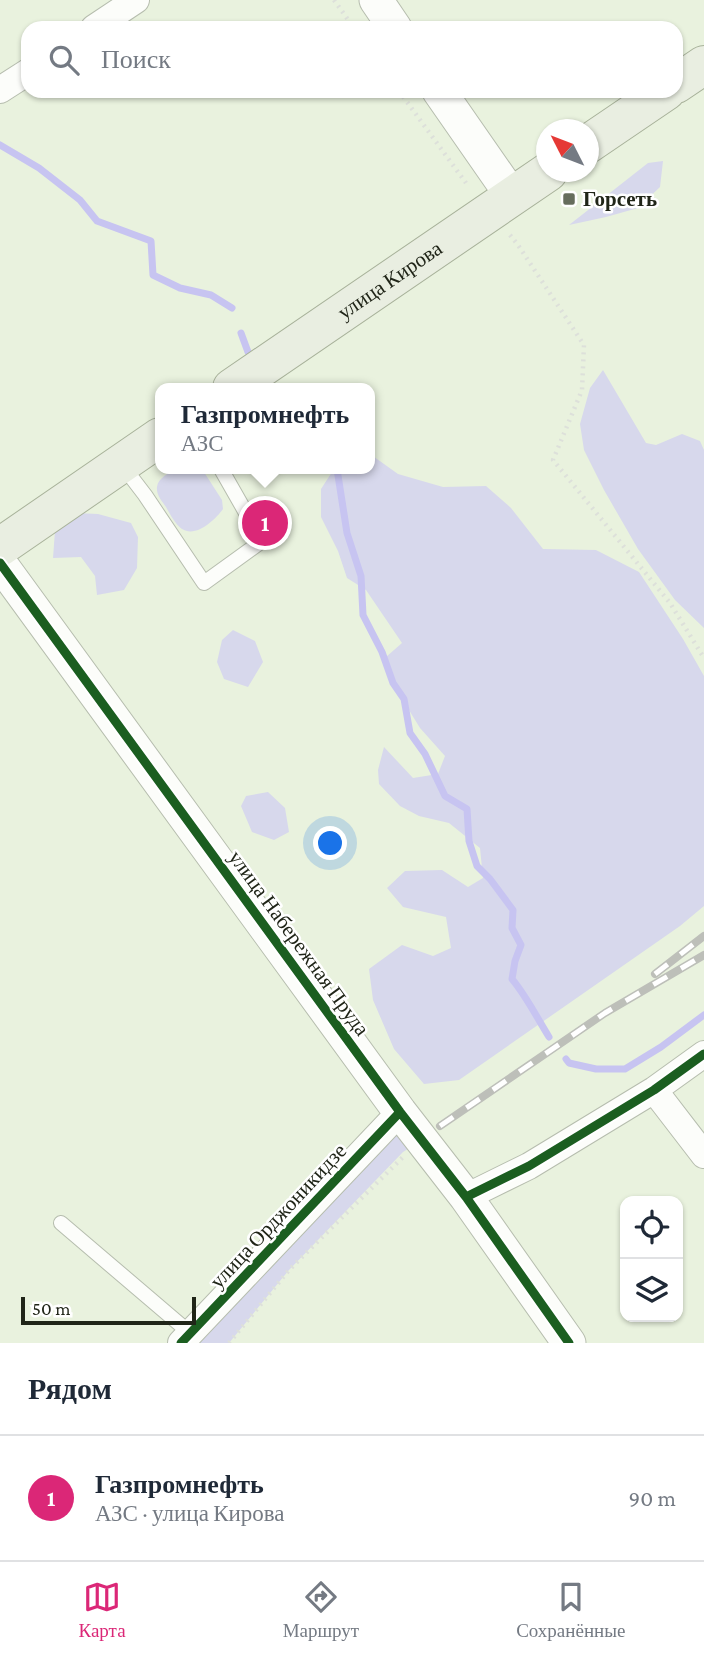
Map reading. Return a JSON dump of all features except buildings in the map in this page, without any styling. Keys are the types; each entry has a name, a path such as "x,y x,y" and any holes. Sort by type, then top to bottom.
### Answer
{"main road":[{"path":"683,79 704,65"},
{"path":"599,137 656,98"},
{"name":"улица Кирова","path":"239,383 536,180"},
{"path":"0,547 155,440"}],"street":[{"path":"104,21 136,0"},
{"path":"376,0 390,21"},
{"path":"0,90 21,76"},
{"path":"444,98 512,196"},
{"name":"улица Набережная Пруда","path":"0,563 400,1112 466,1196 569,1343"},
{"path":"466,1196 529,1166 654,1090 704,1054"},
{"path":"654,1090 704,1155"},
{"name":"улица Орджоникидзе","path":"186,1338 400,1112"}],"lane":[{"path":"121,464 204,583 262,541 224,474"},
{"path":"61,1223 186,1338"}],"path":[{"path":"334,0 349,21"},
{"path":"404,98 457,172"},
{"path":"518,245 584,345 582,390 553,460 670,603 704,658"},
{"path":"229,1343 289,1270 422,1140"}],"shaded area":[{"path":"663,161 660,187 638,208 569,225 648,163"},
{"path":"603,370 646,443 656,445 682,434 700,441 704,450 704,628 675,600 638,549 584,450 580,424 590,388"},
{"path":"375,458 398,474 443,487 486,486 511,508 543,549 596,550 639,572 704,676 704,906 680,926 459,1080 424,1084 394,1049 373,1000 369,969 402,945 433,956 451,948 446,917 403,907 387,888 405,871 442,870 468,887 483,878 480,848 449,823 419,816 400,806 379,784 378,770 384,747 413,778 438,774 445,756 420,728 396,689 386,657 402,643 366,590 347,578 338,551 321,517 321,489 331,474 375,474"},
{"path":"205,474 222,500 223,509 199,530 182,529 158,495 157,487 164,476"},
{"path":"76,513 98,514 131,523 138,537 137,568 124,590 97,595 95,576 81,557 53,558 55,531"},
{"path":"233,630 255,641 263,662 248,687 224,679 217,662 222,640"},
{"path":"268,792 285,808 289,832 274,840 252,832 241,806 246,796"},
{"path":"400,1112 422,1140 403,1152 289,1270 229,1343 181,1343"}],"waterway":[{"path":"0,145 39,168 80,200 97,221 151,241 153,275 180,288 211,295 232,308"},
{"path":"241,333 248,352"},
{"path":"338,474 347,533 361,576 363,615 382,652 393,683 404,699 410,733 425,754 445,796 467,809 469,841 477,866 513,910 512,928 521,945 512,979 549,1037"},
{"path":"566,1059 569,1063 596,1069 625,1069 661,1047 704,1015"}],"railway":[{"path":"655,974 704,936"},
{"path":"440,1126 605,1013 704,955"}],"cycle path":[{"path":"0,563 400,1112 466,1197 569,1343"},
{"path":"466,1197 529,1166 654,1090 704,1054"},
{"path":"181,1343 400,1112"}],"place":[{"name":"Горсеть","path":"569,199"},
{"name":"Газпромнефть","path":"265,523"}]}
